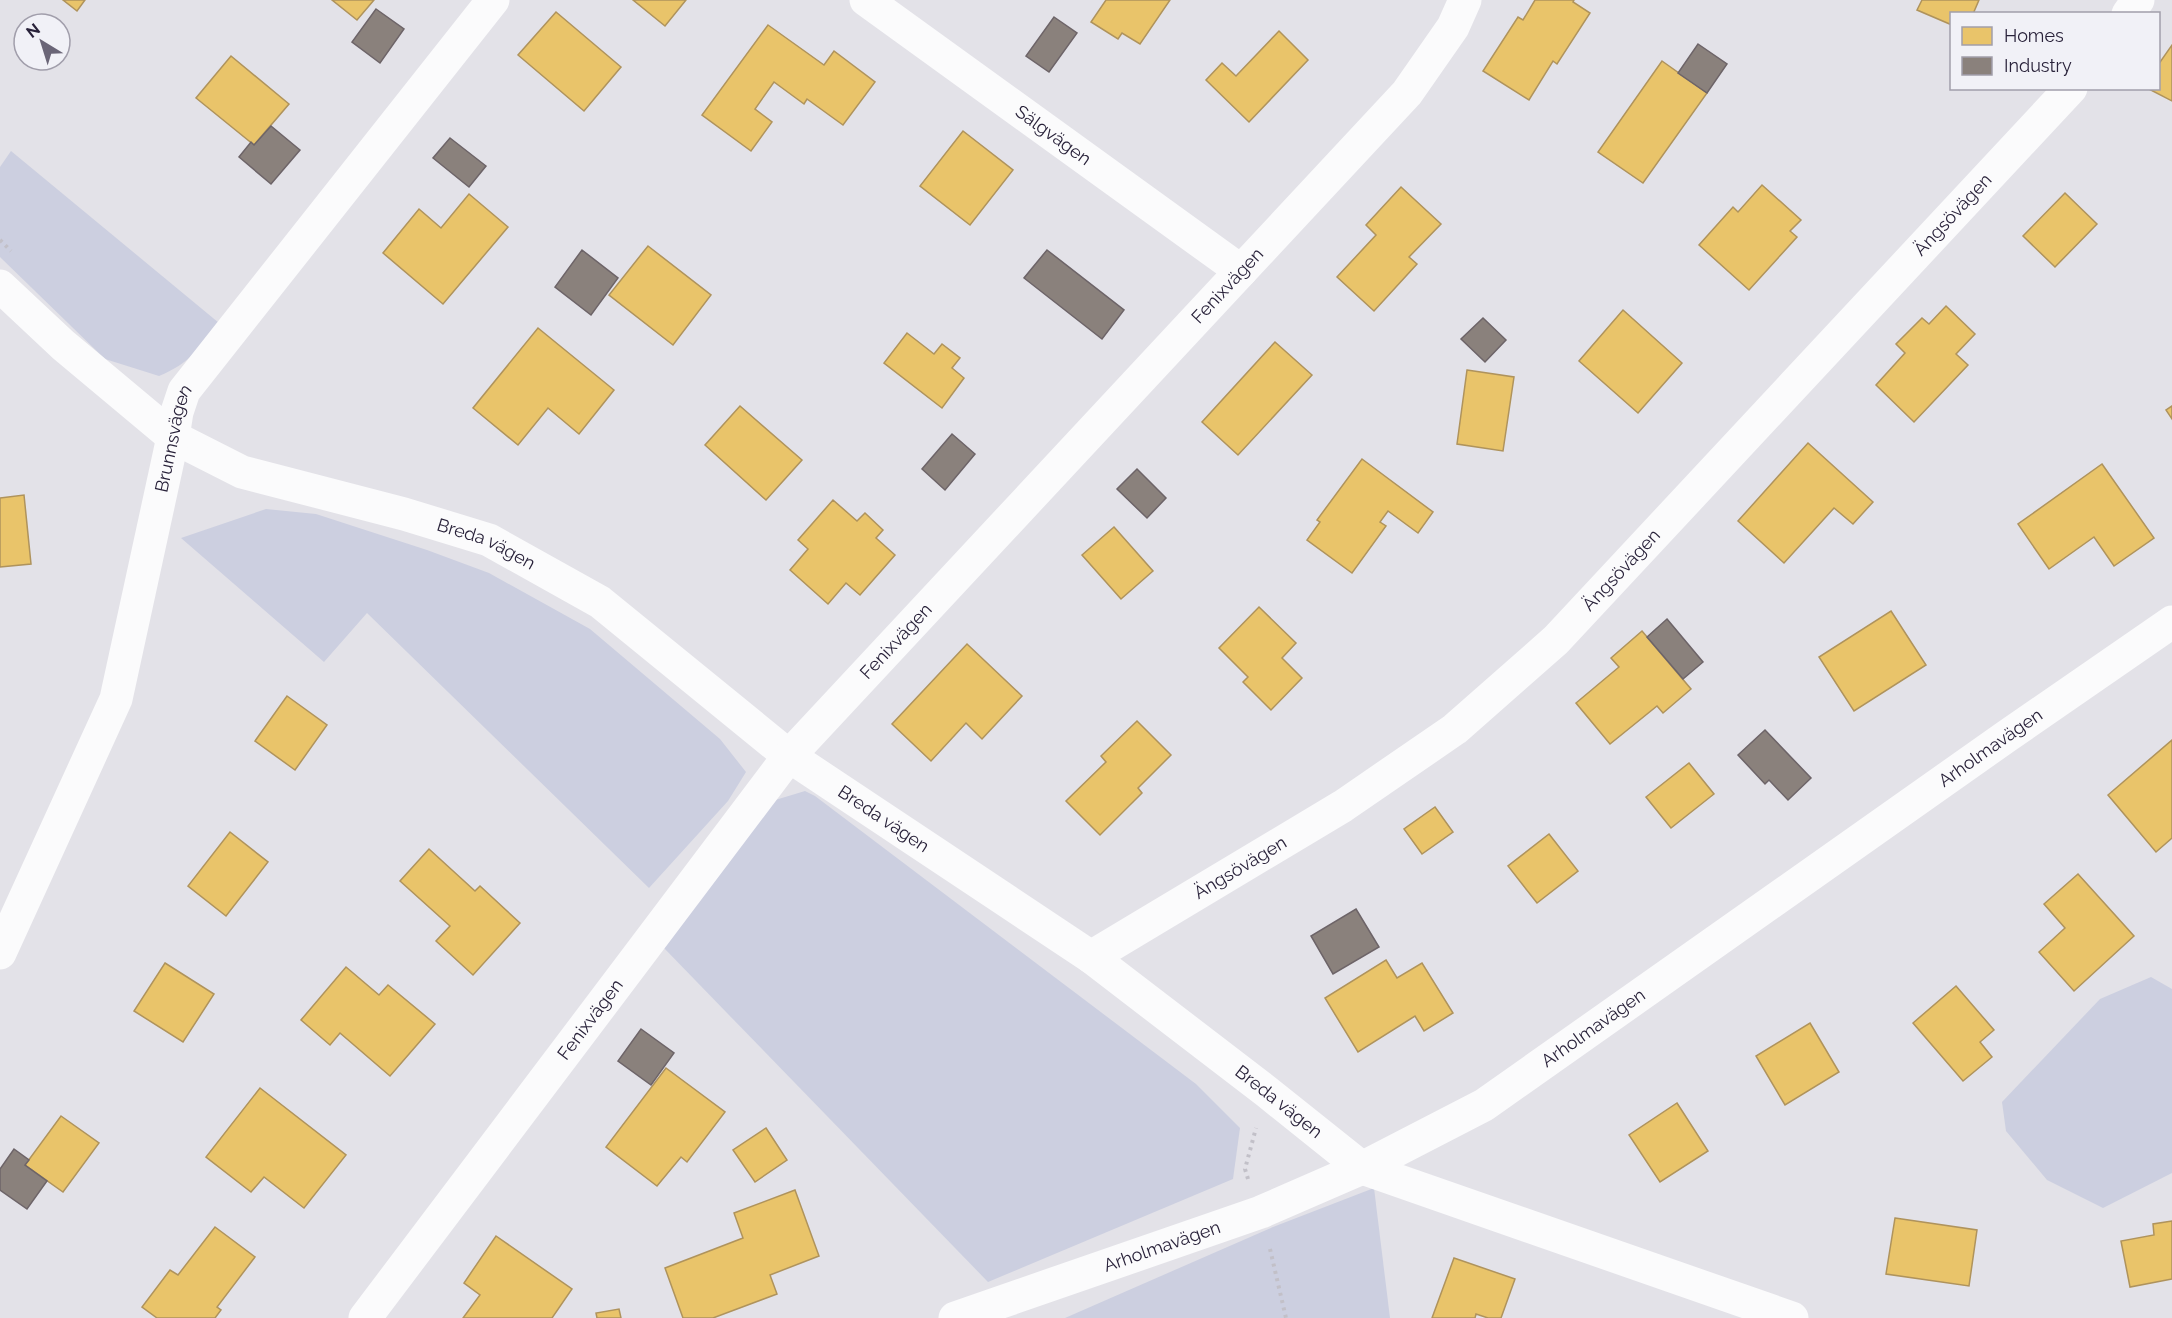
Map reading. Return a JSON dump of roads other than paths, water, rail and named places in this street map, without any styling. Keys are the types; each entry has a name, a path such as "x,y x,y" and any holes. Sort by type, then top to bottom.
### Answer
{"street":[{"name":"Brunnsvägen","path":"0,953 116,699 177,412 184,391 493,0"},
{"name":"Sälgvägen","path":"866,0 1242,272"},
{"name":"Fenixvägen","path":"365,1318 789,756 1407,93 1453,27 1465,0"},
{"name":"Ängsövägen","path":"1091,957 1343,806 1463,722 1556,640 2069,90"},
{"name":"Breda vägen","path":"0,286 63,345 173,438 242,472 489,540 600,602 789,756 1091,957 1362,1168 1792,1318"},
{"name":"Arholmavägen","path":"955,1318 1261,1212 1362,1168 1484,1105 2172,622"}]}
